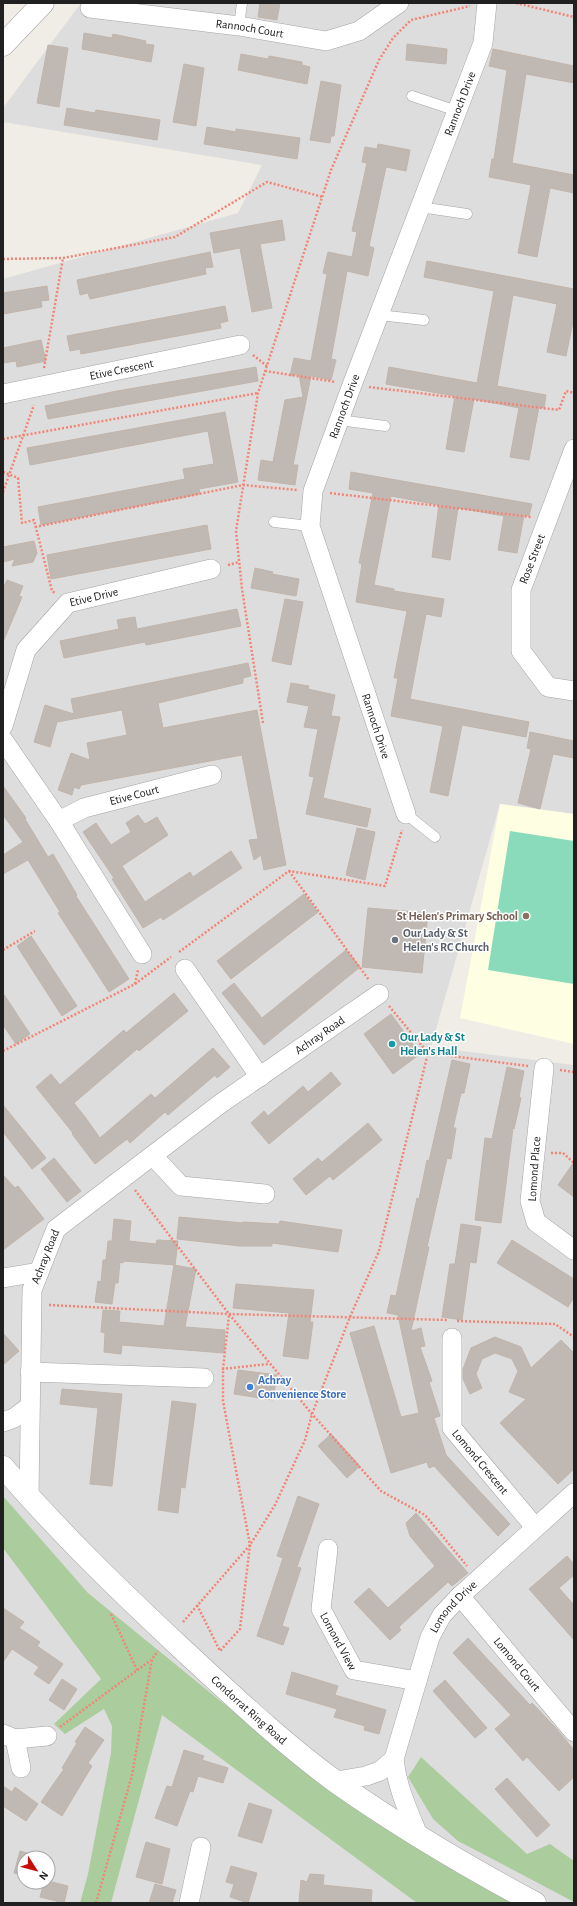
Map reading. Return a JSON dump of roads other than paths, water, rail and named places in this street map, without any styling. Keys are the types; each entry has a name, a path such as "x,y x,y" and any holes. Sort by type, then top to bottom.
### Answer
{"street":[{"path":"3,45 43,3"},
{"name":"Rannoch Court","path":"90,8 239,26 326,41 359,31 399,3"},
{"name":"Rannoch Drive","path":"406,814 310,526 313,491 483,43 482,4"},
{"name":"Etive Crescent","path":"3,394 240,345"},
{"name":"Rose Street","path":"574,449 521,590 521,651 548,687 574,691"},
{"name":"Etive Drive","path":"3,726 26,650 68,603 211,569"},
{"path":"3,740 59,821 142,954"},
{"name":"Etive Court","path":"59,821 84,808 212,775"},
{"path":"185,969 260,1077"},
{"name":"Achray Road","path":"29,1497 32,1290 56,1229 220,1104 379,994"},
{"name":"Lomond Place","path":"544,1068 530,1200 536,1222 574,1250"},
{"path":"153,1156 181,1186 265,1194"},
{"path":"3,1278 39,1272"},
{"name":"Lomond Crescent","path":"452,1338 452,1428 535,1527"},
{"path":"30,1372 204,1378"},
{"path":"3,1422 14,1418 30,1406"},
{"name":"Condorrat Ring Road","path":"3,1466 29,1497 143,1612 270,1729 336,1781 419,1837 476,1872 535,1903"},
{"name":"Lomond Drive","path":"394,1759 430,1637 442,1615 460,1596 574,1493"},
{"name":"Lomond View","path":"328,1549 321,1609 354,1670 417,1681"},
{"name":"Lomond Court","path":"460,1596 574,1732"},
{"path":"21,1768 9,1737 47,1736"},
{"path":"336,1781 366,1776 380,1771 394,1759"},
{"path":"394,1759 396,1778 400,1793 419,1837"},
{"path":"189,1903 201,1847"}],"lane":[{"path":"239,26 242,3"},
{"path":"412,96 457,111"},
{"path":"420,207 467,214"},
{"path":"379,315 424,320"},
{"path":"339,420 386,426"},
{"path":"274,522 310,526"},
{"path":"406,814 435,837"}],"place":[{"name":"St Helen's Primary School","path":"526,916"},
{"name":"Our Lady & St Helen's RC Church","path":"395,940"},
{"name":"Our Lady & St Helen's Hall","path":"392,1044"},
{"name":"Achray Convenience Store","path":"250,1387"}]}
